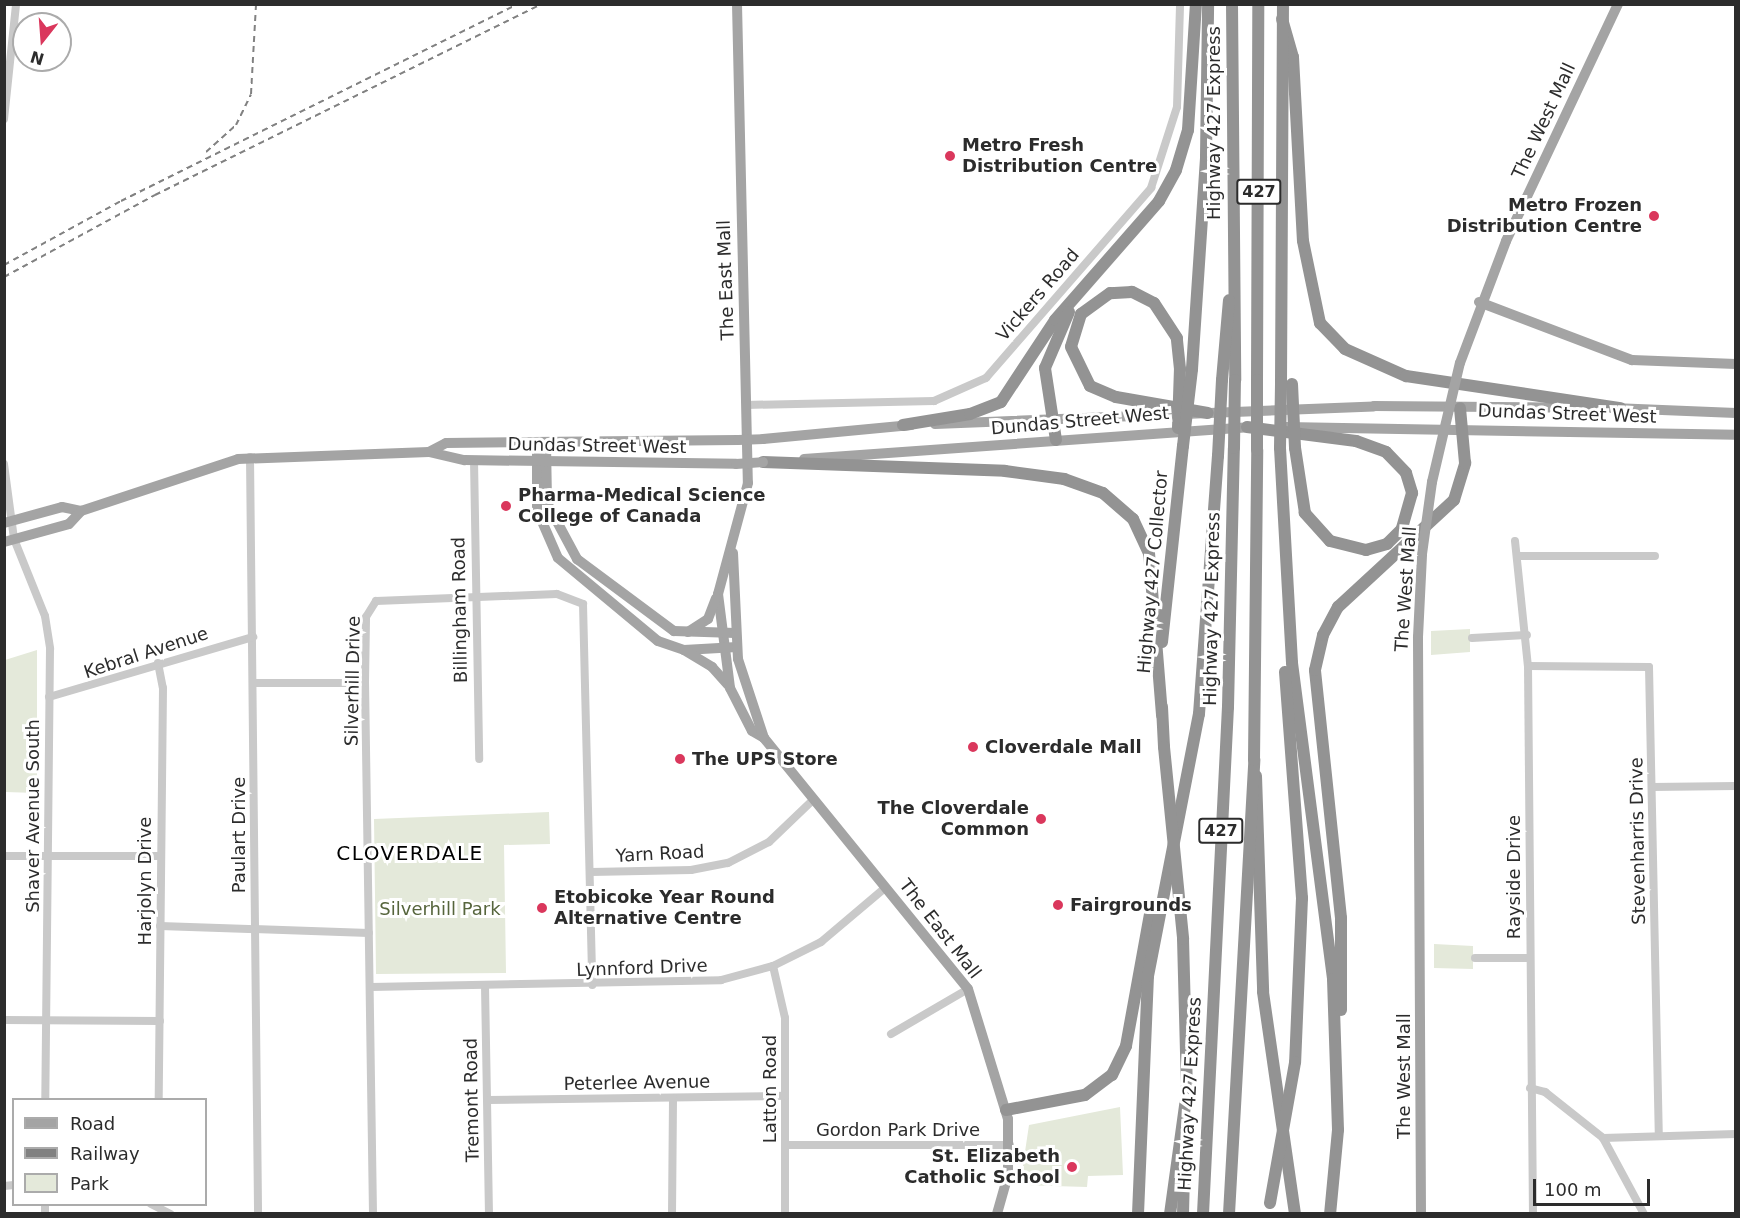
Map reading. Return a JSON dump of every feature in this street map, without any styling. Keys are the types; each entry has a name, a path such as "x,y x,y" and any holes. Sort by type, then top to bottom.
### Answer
{"highway":[{"path":"903,425 970,414 1001,402 1078,295 1159,201 1176,170 1188,130 1196,4"},
{"name":"Highway 427 Collector","path":"1170,1214 1186,1091 1183,939 1164,747 1162,648 1179,478 1186,369 1204,198 1208,4"},
{"name":"Highway 427 Express","path":"1203,1214 1228,707 1234,448 1228,380 1231,293 1232,4"},
{"name":"427","path":"1229,1214 1254,760 1258,4"},
{"name":"427","path":"1282,4 1283,344 1287,383 1280,448 1280,471 1292,663 1336,1035 1338,1130 1330,1214"},
{"path":"1282,19 1293,57 1303,241 1320,323 1346,349 1406,376 1621,408"},
{"path":"1186,369 1177,338 1154,303 1132,292 1110,293 1081,314 1071,347 1090,386 1116,397 1208,413"},
{"path":"1056,440 1044,385 1048,351 1078,295"},
{"path":"1138,1214 1147,988 1166,868 1199,714 1218,456 1228,380"},
{"path":"1247,427 1356,441 1386,452 1406,473 1412,493 1402,530 1387,544 1366,550 1330,541 1305,513 1295,448 1287,383"},
{"path":"1336,1035 1342,1004 1341,918 1316,710 1318,652 1338,607 1454,500 1465,463 1466,427 1460,408"},
{"path":"763,462 1042,475 1096,489 1127,512 1149,553 1162,715"},
{"path":"1270,1208 1295,1062 1302,907 1284,655 1280,471"},
{"path":"1254,760 1263,992 1294,1214"},
{"path":"1006,1110 1085,1095 1112,1075 1126,1046 1154,895 1166,868"},
{"path":"1184,1214 1186,1091"}],"main road":[{"name":"The East Mall","path":"737,4 748,483 733,554 737,566 735,633 744,687 764,738 968,989 1006,1110 1010,1145 997,1214"},
{"name":"The West Mall","path":"1421,1214 1418,637 1422,554 1432,482 1460,363 1479,302 1618,4"},
{"path":"1479,302 1632,360 1736,364"},
{"name":"Dundas Street West","path":"9,540 69,524 81,511 250,457 429,452 446,443 541,444 763,439 903,425 1208,413 1460,408 1621,408 1733,412"},
{"name":"Dundas Street West","path":"429,452 443,459 736,464 1247,427 1466,427 1736,435"},
{"path":"541,444 537,510 558,558 640,630 684,650 712,667 730,688"},
{"path":"540,461 547,503 577,559 652,619 685,634 735,633"},
{"name":"Dundas Street West","path":"7,522 62,507 81,511"},
{"name":"The East Mall","path":"733,554 724,563 718,594 722,648 730,688 752,731 764,738"},
{"path":"685,634 708,619 718,594"},
{"path":"684,650 737,647"}],"street":[{"path":"4,119 16,4"},
{"name":"Vickers Road","path":"746,405 934,401 986,378 1150,188 1177,107 1180,4"},
{"name":"Paulart Drive","path":"250,457 258,1214"},
{"name":"Billingham Road","path":"474,460 474,595 478,759"},
{"name":"Shaver Avenue South","path":"4,464 9,540 45,616 49,697 45,1098"},
{"name":"Rayside Drive","path":"1515,541 1518,599 1527,635 1528,666 1530,1088 1533,1214"},
{"path":"1517,556 1655,556"},
{"name":"Silverhill Drive","path":"373,1214 365,682 366,616 374,602 474,595 569,595 585,608 592,985"},
{"path":"1472,638 1527,635"},
{"name":"Kebral Avenue","path":"49,697 70,695 158,663 253,637"},
{"name":"Harjolyn Drive","path":"158,663 159,1098"},
{"name":"Stevenharris Drive","path":"1528,666 1649,667 1659,1135"},
{"path":"253,683 365,682"},
{"path":"1652,787 1736,786"},
{"name":"Yarn Road","path":"591,872 691,870 728,863 764,846 814,799"},
{"path":"4,856 160,856"},
{"name":"Lynnford Drive","path":"370,987 592,985 721,980 773,966 822,942 886,887"},
{"path":"160,926 369,933"},
{"path":"1475,958 1530,958"},
{"name":"Latton Road","path":"773,966 784,1012 785,1214"},
{"name":"Tremont Road","path":"485,986 489,1214"},
{"path":"891,1034 968,989"},
{"path":"4,1020 160,1021"},
{"path":"1530,1088 1545,1092 1603,1138 1644,1214"},
{"name":"Peterlee Avenue","path":"488,1100 785,1096"},
{"path":"672,1214 673,1098"},
{"path":"1603,1138 1736,1134"},
{"name":"Gordon Park Drive","path":"786,1145 1010,1145"},
{"path":"154,1206 171,1214"}],"green space":[{"path":"1470,629 1470,652 1431,655 1431,631"},
{"path":"37,650 37,793 5,792 5,660"},
{"name":"Silverhill Park","path":"549,812 550,844 504,845 506,973 376,974 374,819"},
{"path":"1434,944 1473,946 1473,969 1434,968"},
{"name":"St. Elizabeth Catholic School","path":"1120,1107 1123,1175 1088,1176 1087,1187 1020,1185 1029,1125"}],"railway":[{"path":"206,152 236,125 251,94 256,4"},
{"path":"4,265 121,201 518,4"},
{"path":"4,277 155,195 541,4"}],"place":[{"name":"Metro Fresh Distribution Centre","path":"950,156"},
{"name":"Metro Frozen Distribution Centre","path":"1654,216"},
{"name":"Pharma-Medical Science College of Canada","path":"506,506"},
{"name":"Cloverdale Mall","path":"973,747"},
{"name":"The UPS Store","path":"680,759"},
{"name":"The Cloverdale Common","path":"1041,819"},
{"name":"Fairgrounds","path":"1058,905"},
{"name":"Etobicoke Year Round Alternative Centre","path":"542,908"},
{"name":"St. Elizabeth Catholic School","path":"1072,1167"}],"district":[{"name":"CLOVERDALE","path":"410,853"}]}
